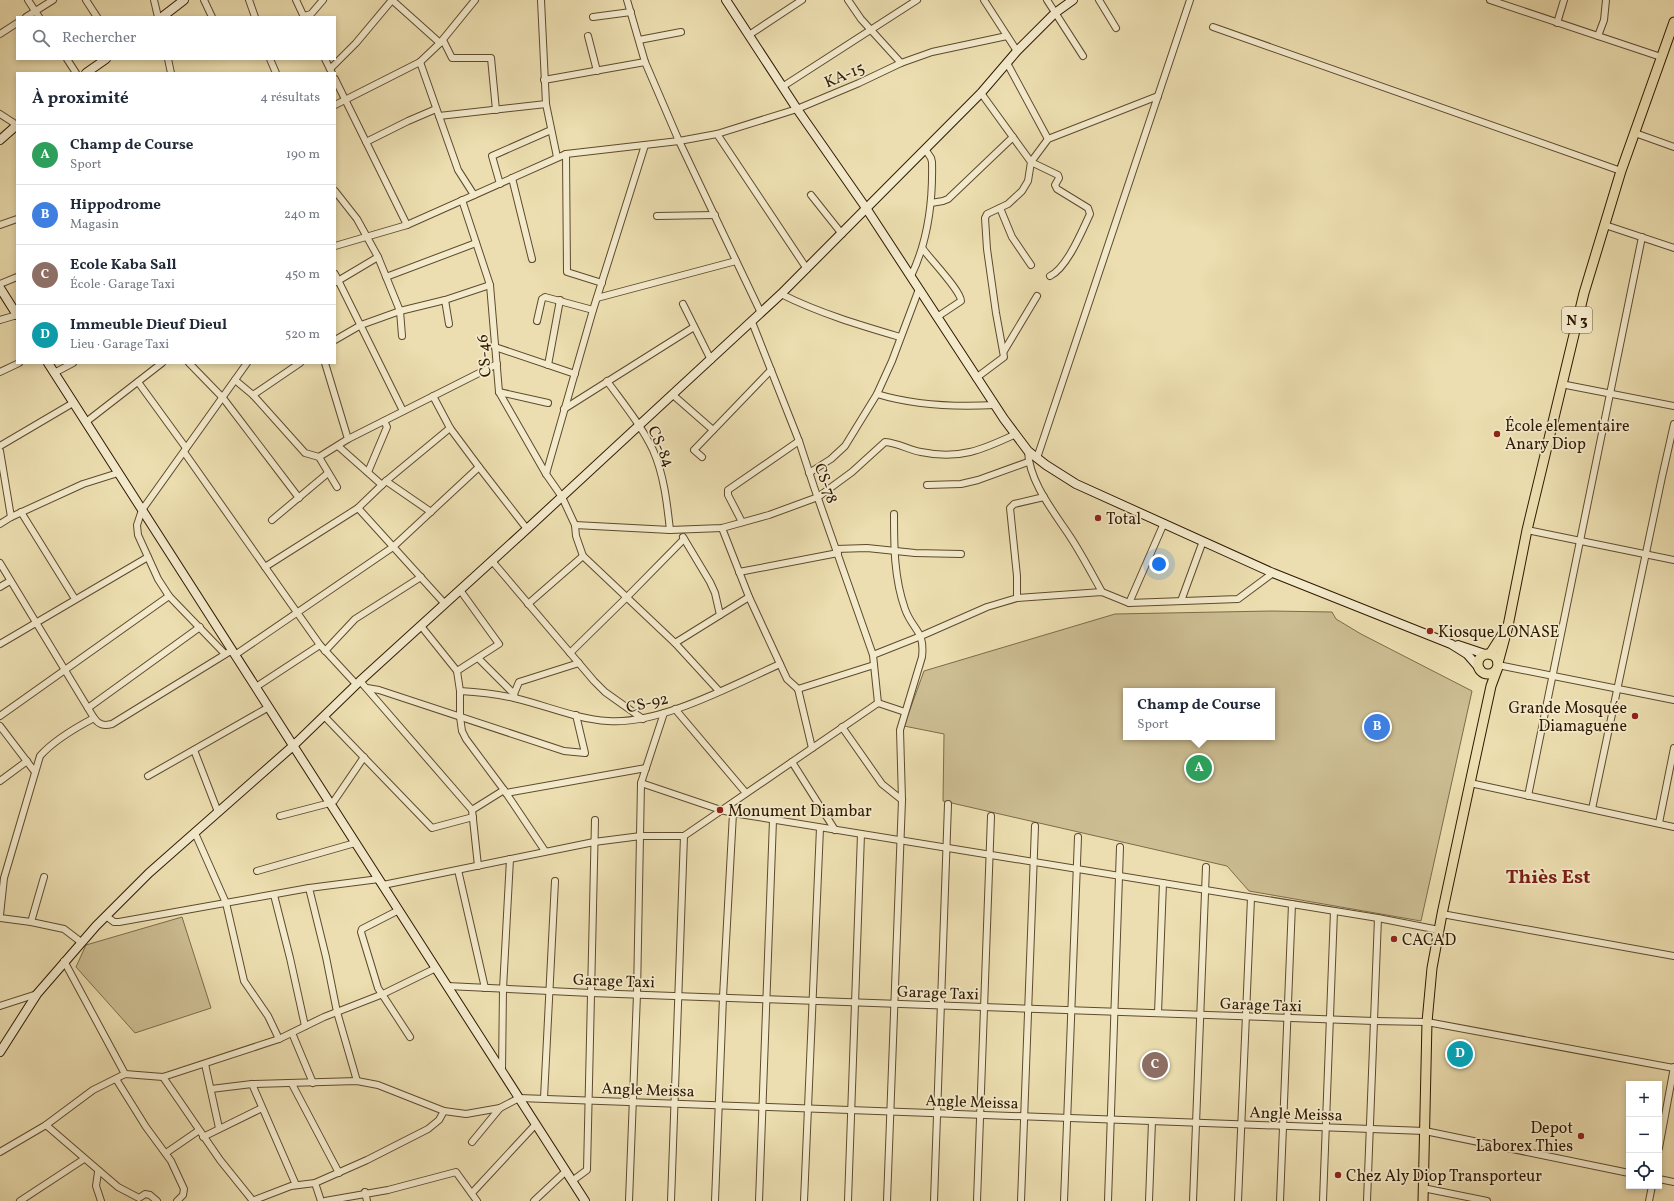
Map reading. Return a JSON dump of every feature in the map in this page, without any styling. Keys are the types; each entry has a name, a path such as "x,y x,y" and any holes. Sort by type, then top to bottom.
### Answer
{"main road":[{"path":"163,16 184,0"},
{"path":"726,0 797,109 866,208 976,378 1028,451 1060,475 1076,484 1273,573 1451,644 1467,654 1481,670 1489,673 1496,670 1498,665 1496,657 1466,647 1451,644"},
{"path":"0,1052 37,994 64,961 149,873 294,746 358,682 761,314 981,93 1017,51 1055,13 1073,0"},
{"name":"N 3","path":"1423,1201 1427,1022 1432,968 1442,914 1488,701 1508,626 1527,530 1584,293 1621,171 1674,22"},
{"path":"87,72 105,60"},
{"path":"0,140 16,126"},
{"path":"0,288 16,313"},
{"path":"49,364 231,653 269,707 585,1201"},
{"name":"N 3","path":"1488,654 1508,626"},
{"path":"1481,670 1478,662 1482,656 1488,654"},
{"name":"N 3","path":"1481,670 1488,701"}],"street":[{"path":"28,0 38,16"},
{"path":"28,16 53,0"},
{"path":"86,0 96,16"},
{"path":"154,0 158,16"},
{"path":"204,0 212,16"},
{"path":"249,0 254,16"},
{"path":"296,0 304,16"},
{"path":"306,16 311,14 323,0"},
{"path":"326,60 331,71 392,0 441,42 452,58 491,58 496,110"},
{"path":"336,104 420,62 441,42 476,0"},
{"path":"541,0 546,104 558,157"},
{"path":"627,0 645,62 679,141 761,314"},
{"path":"749,35 802,0"},
{"path":"848,0 871,30 901,62"},
{"path":"782,86 917,0"},
{"path":"984,0 1017,51"},
{"path":"1047,0 1082,56"},
{"path":"1099,0 1116,28"},
{"path":"1037,458 1190,0"},
{"path":"1490,0 1661,57"},
{"path":"1557,23 1564,0"},
{"path":"1598,36 1604,20 1606,0"},
{"path":"593,17 631,12"},
{"path":"0,34 16,24"},
{"path":"1213,27 1621,171"},
{"path":"638,40 681,32"},
{"path":"588,36 597,71"},
{"name":"KA-15","path":"336,246 407,225 566,154 679,141 717,134 797,109 859,83 901,62 932,52 1007,36"},
{"path":"68,60 75,72"},
{"path":"168,60 170,72"},
{"path":"270,60 276,72"},
{"path":"420,62 458,170 474,195"},
{"path":"544,80 645,62"},
{"path":"1007,63 1048,139"},
{"path":"336,82 407,225"},
{"path":"981,93 1031,162 1058,175 1059,178 1055,185 1057,189 1090,210 1090,214 1065,260 1055,274 1050,276"},
{"path":"976,378 1004,357 987,249 985,218 987,214 1000,208 1015,198 1022,190 1028,181 1031,162 1048,139 1158,96"},
{"path":"439,116 546,104"},
{"path":"366,142 436,109"},
{"path":"0,114 16,124"},
{"path":"500,184 492,156 551,130"},
{"path":"1634,133 1674,147"},
{"path":"717,134 807,269"},
{"path":"931,203 943,201 948,198 1012,137"},
{"path":"546,474 593,310 645,145"},
{"path":"910,276 922,249 929,220 931,203 931,158 925,149"},
{"path":"566,154 567,272 602,283"},
{"path":"512,178 532,259"},
{"path":"336,192 349,208 368,237 378,257 400,311 402,336"},
{"path":"811,195 842,234"},
{"name":"CS-46","path":"462,200 490,285 499,392 546,474 562,497 575,525 576,536 583,556"},
{"path":"1000,208 1012,237 1031,265"},
{"path":"658,216 715,216"},
{"path":"0,225 16,219"},
{"path":"1605,225 1674,248"},
{"path":"1528,796 1642,237"},
{"path":"386,277 476,243"},
{"path":"922,249 954,286 961,297 961,301 937,317"},
{"path":"378,257 337,282 361,325 403,411"},
{"path":"597,298 736,261"},
{"path":"0,284 16,277"},
{"path":"336,339 361,325 400,311 445,300 490,285"},
{"path":"809,473 830,459 845,446 877,394 892,361 919,289"},
{"path":"781,294 802,305 900,337"},
{"path":"1004,351 1037,296"},
{"path":"537,321 543,298 560,300 593,310"},
{"path":"445,300 449,324"},
{"path":"548,365 560,300"},
{"path":"683,304 711,360"},
{"path":"0,320 16,315"},
{"name":"CS-78","path":"752,322 799,441 873,655 878,703"},
{"path":"564,409 694,327"},
{"path":"495,347 575,374"},
{"path":"0,372 17,364"},
{"path":"54,373 71,364"},
{"path":"86,422 161,364"},
{"path":"190,364 223,398 299,498"},
{"path":"231,653 200,627 169,596 158,579 138,535 137,525 142,510 246,364"},
{"path":"253,395 299,364"},
{"path":"326,364 348,439"},
{"path":"318,457 348,439 497,364"},
{"path":"702,457 694,450 771,370"},
{"path":"235,380 253,395 305,453 318,457 337,487"},
{"name":"CS-84","path":"608,381 639,426 653,450 664,486 670,530"},
{"path":"138,382 297,614 320,645 358,682 367,688 472,810 478,866"},
{"path":"1561,384 1674,406"},
{"path":"499,392 548,403"},
{"path":"877,394 911,402 978,406 995,405"},
{"path":"673,395 714,430"},
{"path":"433,396 450,428 478,467 527,529"},
{"path":"0,446 73,403"},
{"path":"368,472 388,428 384,421"},
{"path":"1592,809 1674,424"},
{"path":"265,567 358,508 384,483 450,428"},
{"path":"575,525 670,530 722,528 769,515 818,497 852,472 885,442 919,452 951,455 966,454 986,448 1016,434"},
{"path":"742,522 728,495 728,490 799,441"},
{"path":"338,446 368,472 430,512"},
{"path":"0,451 11,517"},
{"path":"1028,451 1028,462 1044,497 1072,539 1102,592"},
{"path":"927,485 947,486 966,483 1004,472 1028,462"},
{"path":"0,563 64,671 94,718 98,723 103,725 112,724 297,614 393,547 478,467"},
{"path":"0,524 21,512 83,484 118,472"},
{"path":"272,520 328,473"},
{"path":"1017,598 1017,576 1010,508 1014,504 1044,497"},
{"path":"358,508 445,604"},
{"path":"21,512 75,599"},
{"path":"887,1201 901,841 902,800 900,730 922,658 924,646 921,636 906,610 897,579 894,550 894,514"},
{"path":"1129,603 1164,523"},
{"path":"722,528 749,597 780,664 791,684 798,689 812,748"},
{"path":"680,530 710,582 715,593 720,615"},
{"path":"1527,530 1674,560"},
{"path":"570,653 684,539"},
{"path":"1181,601 1203,541"},
{"path":"739,572 837,551 862,548 915,553 961,554"},
{"path":"528,604 583,556 675,643 719,691"},
{"path":"0,644 148,557"},
{"path":"492,561 579,664 605,692 643,719"},
{"path":"873,655 987,607 1017,598 1102,592 1129,603 1238,599 1273,573"},
{"path":"325,651 355,619 421,577"},
{"path":"0,586 10,581"},
{"path":"457,671 499,644 460,590"},
{"path":"0,716 169,596"},
{"path":"675,643 749,597"},
{"path":"421,626 457,671 460,691 460,717 462,731 466,739 505,791 546,851"},
{"path":"88,708 200,627"},
{"path":"256,687 320,645"},
{"path":"478,658 515,696 519,682 579,664"},
{"name":"CS-92","path":"460,691 515,696 576,715 609,721 643,719 676,709 780,664"},
{"path":"798,689 874,665"},
{"path":"1498,665 1674,700"},
{"path":"367,688 379,690 564,751 585,753 576,715"},
{"path":"106,916 114,922 119,922 309,888 381,882 458,870 594,842 641,836 684,836 878,703 905,712"},
{"path":"148,776 269,707"},
{"path":"676,709 746,793"},
{"path":"629,1201 637,994 641,783 664,713"},
{"path":"324,716 432,828 473,817"},
{"path":"0,915 4,878 40,756 44,751 74,729 94,718"},
{"path":"0,726 35,772"},
{"path":"842,727 882,784 902,800"},
{"path":"0,738 6,734"},
{"path":"1658,823 1674,748"},
{"path":"194,750 218,812"},
{"path":"280,816 334,801 364,757"},
{"path":"0,781 27,761"},
{"path":"792,762 835,830"},
{"path":"472,810 505,791 646,768"},
{"path":"641,783 732,813 1378,918 1439,930"},
{"path":"1470,783 1674,827"},
{"path":"934,1201 948,848 948,804"},
{"path":"715,1201 732,813"},
{"path":"978,1201 990,816"},
{"path":"572,1181 587,1170 595,820"},
{"path":"759,1201 773,820"},
{"path":"1021,1201 1035,826"},
{"path":"804,1201 820,828"},
{"path":"195,833 226,903 244,981 268,1016 279,1040"},
{"path":"848,1201 861,834"},
{"path":"672,1201 684,836"},
{"path":"1064,1201 1078,837"},
{"path":"257,871 355,842"},
{"path":"1108,1201 1120,847"},
{"path":"502,1071 503,989 510,859"},
{"path":"1193,1201 1206,867"},
{"path":"458,870 485,988"},
{"path":"31,922 44,877"},
{"path":"544,1098 555,881"},
{"path":"1158,1013 1163,883"},
{"path":"309,888 326,956 337,1012 357,1081"},
{"path":"274,895 305,1026"},
{"path":"1238,1201 1251,898"},
{"path":"1280,1201 1292,904"},
{"path":"399,910 362,928 360,932 375,981 410,1037"},
{"path":"1323,1201 1334,911"},
{"path":"1442,914 1674,956"},
{"path":"0,918 31,922 64,929 81,942"},
{"path":"1367,1201 1378,918"},
{"path":"64,961 125,1074"},
{"path":"0,1152 46,1125 93,1090 125,1074 163,1077 279,1040 305,1026 383,994 436,968"},
{"name":"Garage Taxi","path":"447,986 591,993 1427,1022 1674,1068"},
{"path":"0,1006 37,994"},
{"path":"292,1033 313,1083"},
{"path":"205,1064 219,1128"},
{"path":"1662,1132 1674,1068"},
{"path":"163,1077 198,1131 252,1201 296,1185 315,1183 339,1173 428,1129 439,1120 444,1110"},
{"path":"116,1079 146,1127 166,1153 184,1188 183,1195 177,1201"},
{"path":"211,1089 252,1084 357,1081 378,1085 444,1110 466,1114 500,1108 519,1098"},
{"path":"252,1084 296,1185"},
{"path":"292,1084 339,1173"},
{"name":"Angle Meissa","path":"519,1098 1425,1131 1626,1172"},
{"path":"203,1137 219,1128 241,1120 262,1108"},
{"path":"472,1142 500,1108"},
{"path":"1149,1201 1152,1121"},
{"path":"472,1194 536,1124"},
{"path":"46,1125 98,1172 118,1187 139,1198 145,1194 150,1195 157,1201"},
{"path":"166,1153 198,1131"},
{"path":"20,1201 84,1159"},
{"path":"534,1201 566,1171"},
{"path":"98,1172 96,1186 101,1201"},
{"path":"325,1201 365,1192 395,1188 456,1172 477,1201"},
{"path":"1662,1180 1674,1182"},
{"path":"315,1183 321,1201"},
{"path":"1423,1188 1487,1201"},
{"path":"1649,1201 1651,1189"},
{"path":"365,1192 367,1201"}],"shaded area":[{"path":"1271,611 1332,612 1336,619 1361,634 1472,691 1421,921 1249,891 1227,866 943,801 944,734 904,726 924,671 1115,614"},
{"path":"182,917 211,1008 135,1033 76,967 86,945"}],"place":[{"name":"École elementaire Anary Diop","path":"1497,434"},
{"name":"Total","path":"1098,518"},
{"name":"Kiosque LONASE","path":"1430,631"},
{"name":"Grande Mosquée Diamaguene","path":"1635,716"},
{"name":"Hippodrome","path":"1377,727"},
{"name":"Champ de Course","path":"1199,768"},
{"name":"Monument Diambar","path":"720,810"},
{"name":"CACAD","path":"1394,939"},
{"name":"Immeuble Dieuf Dieul","path":"1460,1054"},
{"name":"Ecole Kaba Sall","path":"1155,1065"},
{"name":"Depot Laborex Thies","path":"1581,1136"},
{"name":"Chez Aly Diop Transporteur","path":"1338,1175"}],"district":[{"name":"Thiès Est","path":"1548,876"}]}
